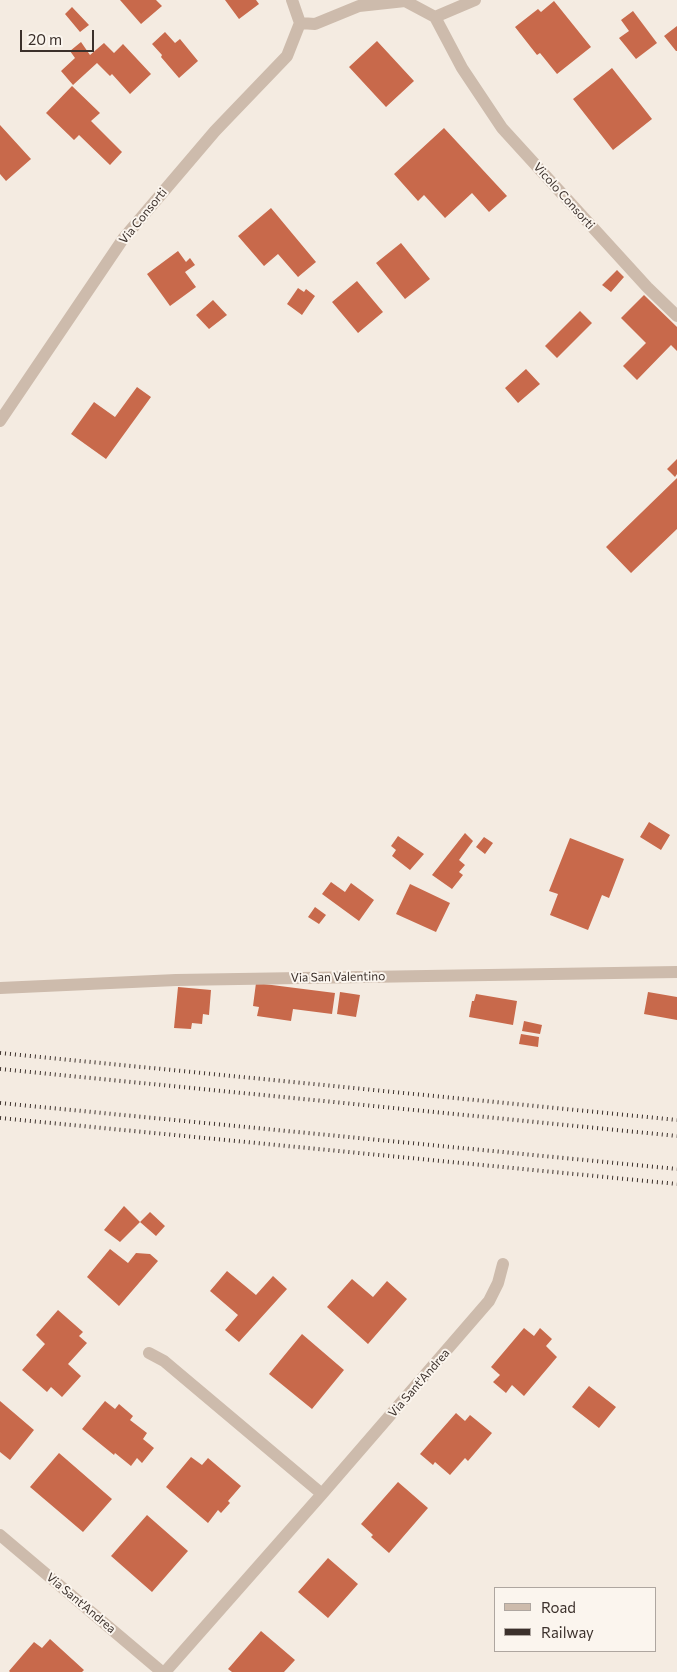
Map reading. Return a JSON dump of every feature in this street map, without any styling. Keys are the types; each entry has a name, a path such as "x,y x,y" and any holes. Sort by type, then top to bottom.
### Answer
{"street":[{"path":"292,0 300,23 315,24 359,6 405,1 435,17 475,0"},
{"name":"Vicolo Consorti","path":"435,17 462,68 502,128 647,288 677,316"},
{"name":"Via Consorti","path":"0,420 123,239 215,131 286,56 300,23"},
{"name":"Via San Valentino","path":"0,988 176,980 677,972"},
{"name":"Via Sant'Andrea","path":"0,1535 163,1672 322,1494 489,1302 498,1283 503,1264"},
{"path":"149,1353 164,1361 322,1494"}],"building":[{"path":"120,0 156,0 162,6 141,24"},
{"path":"225,0 256,0 259,4 239,19"},
{"path":"554,1 591,47 557,74 540,53 537,55 515,27 538,9 541,12"},
{"path":"72,7 89,25 80,32 65,14"},
{"path":"633,11 657,43 636,59 619,38 629,31 621,20"},
{"path":"677,26 677,51 676,51 664,36"},
{"path":"165,32 175,43 180,39 198,61 179,78 152,44"},
{"path":"377,41 414,81 386,107 349,67"},
{"path":"81,42 90,55 104,43 114,53 123,44 151,74 130,94 112,74 110,76 97,63 73,85 61,71 75,58 70,51"},
{"path":"612,68 652,119 613,150 573,99"},
{"path":"72,86 100,113 91,121 122,152 110,165 79,135 74,140 46,113"},
{"path":"0,125 31,159 6,181 0,174"},
{"path":"444,128 507,196 489,212 472,193 445,218 424,195 418,201 394,174"},
{"path":"271,208 316,262 298,277 278,254 264,266 238,236"},
{"path":"401,243 430,279 405,299 376,263"},
{"path":"178,251 186,262 190,258 195,265 185,272 196,287 170,306 147,274"},
{"path":"617,270 624,277 611,292 602,285"},
{"path":"357,281 383,312 358,333 332,302"},
{"path":"298,288 304,292 306,289 315,296 302,315 287,304"},
{"path":"644,295 677,327 677,351 671,345 637,380 623,366 646,343 621,318"},
{"path":"213,300 227,315 209,329 196,315"},
{"path":"580,311 592,323 557,358 545,346"},
{"path":"526,369 540,384 518,403 505,388"},
{"path":"137,387 151,397 106,459 71,434 94,402 115,417"},
{"path":"677,459 677,474 675,477 667,469"},
{"path":"677,478 677,529 631,573 606,547"},
{"path":"649,822 670,835 661,850 640,837"},
{"path":"465,833 473,841 459,860 465,865 459,872 463,875 452,889 432,875"},
{"path":"398,836 424,854 410,870 392,856 396,850 391,846"},
{"path":"484,837 493,843 485,854 476,847"},
{"path":"570,838 624,859 609,898 602,895 588,930 550,915 558,894 549,891"},
{"path":"331,882 345,892 351,883 374,900 359,921 322,894"},
{"path":"410,884 450,903 436,932 396,914"},
{"path":"315,907 326,915 319,924 308,917"},
{"path":"256,983 335,993 332,1014 293,1009 291,1021 257,1016 259,1007 253,1006"},
{"path":"178,987 211,990 209,1015 203,1014 202,1024 192,1023 191,1029 174,1028"},
{"path":"340,992 360,995 356,1017 337,1014"},
{"path":"648,992 677,997 677,1020 644,1014"},
{"path":"476,994 517,1001 513,1025 469,1017 472,1001 474,1001"},
{"path":"524,1021 542,1025 540,1034 522,1031"},
{"path":"521,1034 539,1037 538,1047 519,1044"},
{"path":"124,1206 140,1222 120,1242 104,1230"},
{"path":"150,1212 165,1226 156,1236 140,1222"},
{"path":"110,1249 128,1263 136,1253 150,1254 158,1261 119,1306 87,1277"},
{"path":"227,1271 256,1295 273,1276 287,1289 239,1342 225,1330 238,1315 210,1291"},
{"path":"352,1279 373,1297 387,1281 407,1299 368,1344 327,1307"},
{"path":"58,1310 83,1332 79,1336 87,1343 68,1364 81,1376 62,1397 51,1387 47,1392 22,1370 45,1344 36,1335"},
{"path":"524,1328 534,1336 540,1328 552,1339 546,1346 557,1357 524,1396 512,1385 506,1393 493,1382 500,1375 491,1367"},
{"path":"302,1334 344,1370 312,1409 269,1374"},
{"path":"589,1386 616,1407 599,1428 572,1407"},
{"path":"0,1401 34,1430 10,1460 0,1452"},
{"path":"105,1401 115,1409 119,1404 133,1416 130,1420 147,1433 143,1439 154,1448 142,1463 137,1458 131,1466 82,1429"},
{"path":"456,1413 465,1421 470,1415 492,1433 468,1461 465,1458 450,1475 435,1462 433,1465 420,1454"},
{"path":"59,1453 112,1499 83,1532 30,1487"},
{"path":"191,1457 202,1465 208,1458 241,1486 228,1501 230,1503 221,1513 218,1510 208,1523 166,1487"},
{"path":"398,1482 428,1508 389,1553 371,1537 373,1535 361,1524"},
{"path":"147,1515 188,1551 152,1592 111,1556"},
{"path":"328,1558 358,1584 328,1618 298,1592"},
{"path":"261,1631 295,1660 284,1672 232,1672 228,1669"},
{"path":"50,1639 84,1670 82,1672 9,1671 34,1642 42,1648"}],"railway":[{"path":"0,1053 677,1120"},
{"path":"0,1069 677,1136"},
{"path":"0,1103 677,1169"},
{"path":"0,1118 677,1184"}]}
